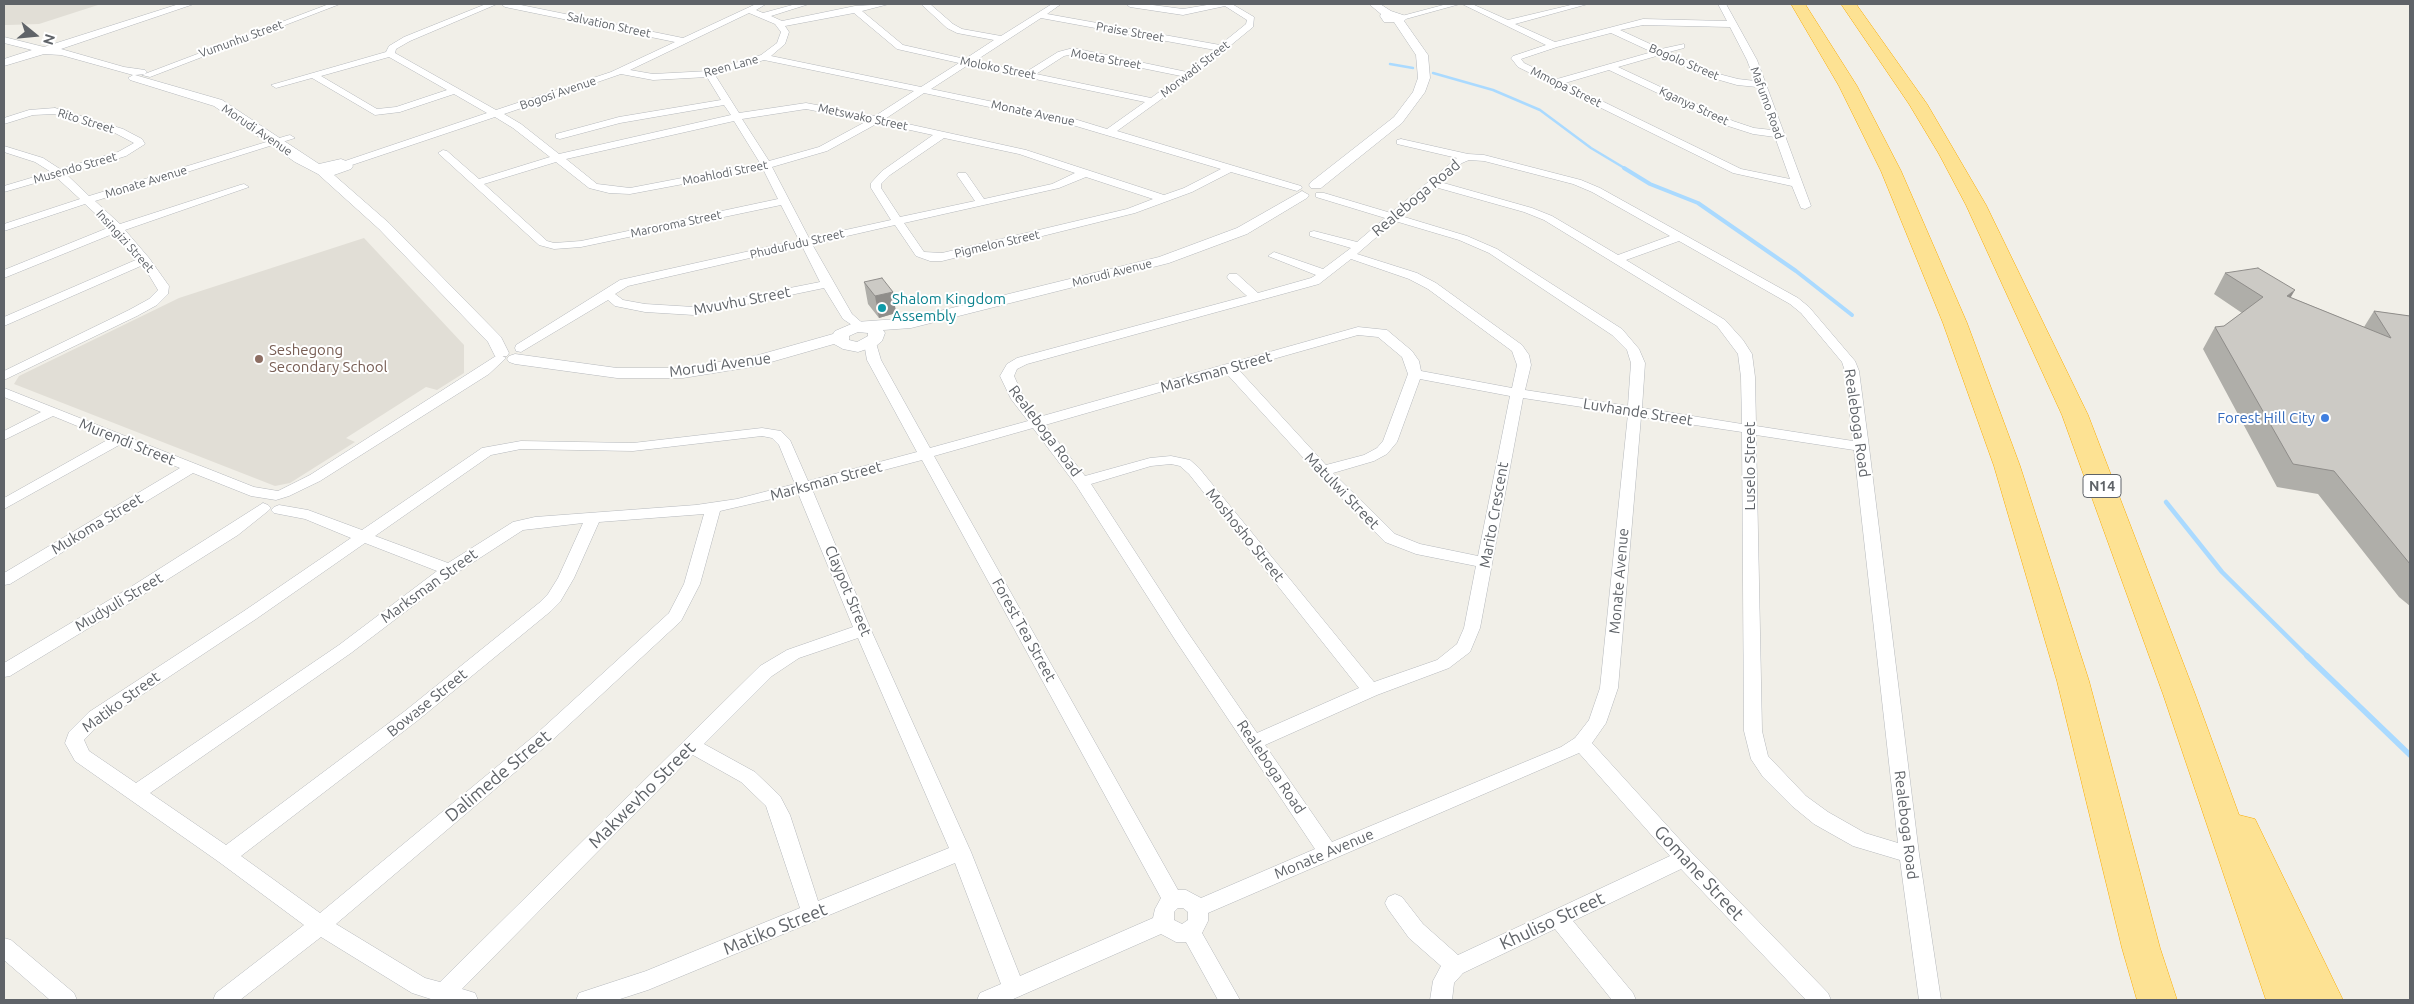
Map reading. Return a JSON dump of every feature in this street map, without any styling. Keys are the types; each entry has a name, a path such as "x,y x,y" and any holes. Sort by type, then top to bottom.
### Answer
{"highway":[{"path":"1798,4 1848,86 1891,170 1955,323 2004,457 2073,681 2141,948 2157,1000"},
{"name":"N14","path":"1848,4 1918,104 1948,154 2016,287 2075,415 2179,694 2286,1000"},
{"path":"2179,694 2323,1000"},
{"path":"2141,948 2142,1000"}],"street":[{"path":"4,63 54,53 189,4"},
{"name":"Vumunhu Street","path":"139,74 325,4"},
{"name":"Vumunhu Street","path":"139,74 336,4"},
{"path":"276,86 390,54 392,48 407,39 493,4"},
{"name":"Salvation Street","path":"504,4 684,41"},
{"name":"Bogosi Avenue","path":"333,168 620,71 762,4"},
{"path":"764,15 805,4"},
{"path":"749,10 782,24 885,4"},
{"path":"925,4 950,26 960,31 1002,39"},
{"name":"Moahlodi Street","path":"390,54 497,114 531,136 593,186 619,191 644,189 766,165 817,152 876,120 1057,4"},
{"path":"1130,4 1183,12 1226,4"},
{"name":"Morwadi Street","path":"1109,132 1189,75 1252,22 1248,16 1226,4"},
{"path":"1299,192 1311,197 1398,120 1419,92 1424,78 1422,55 1396,17 1374,4"},
{"path":"1396,17 1456,4"},
{"path":"1466,4 1554,45"},
{"path":"1508,23 1584,4"},
{"name":"Mafumo Road","path":"1722,4 1752,60 1795,183 1805,206"},
{"path":"546,12 559,6"},
{"name":"Moloko Street","path":"856,10 900,47 1153,101"},
{"name":"Praise Street","path":"1040,15 1221,48"},
{"name":"Mmopa Street","path":"1732,24 1647,21 1554,45 1516,58 1521,64 1736,171 1758,178 1795,183"},
{"name":"Reen Lane","path":"620,71 653,77 710,74 764,57 775,50 784,38 785,32 782,24"},
{"name":"Bogolo Street","path":"1612,30 1721,78 1760,84"},
{"name":"Morudi Avenue","path":"4,40 139,74 214,96 257,114 333,168 384,226 510,352 541,362 617,373 683,373 757,361 857,334 911,323 1164,260 1194,251 1242,231 1299,192"},
{"path":"1558,82 1612,68 1660,51 1681,46"},
{"name":"Moeta Street","path":"1029,74 1061,54 1073,51 1189,75"},
{"name":"Monate Avenue","path":"764,57 1048,116 1230,168 1299,192"},
{"name":"Kganya Street","path":"1612,68 1738,127 1779,134"},
{"name":"Morudi Avenue","path":"139,74 218,103 276,142 333,168"},
{"name":"Forest Tea Street","path":"710,74 766,165 827,284 857,334 865,356 874,360 1173,901"},
{"path":"313,75 375,112 397,110 454,91"},
{"path":"560,136 619,120 726,102"},
{"name":"Metswako Street","path":"556,157 661,132 736,117 806,106 824,108 1034,155 1164,199"},
{"name":"Rito Street","path":"4,121 32,112 56,111 119,131 138,141"},
{"path":"651,114 661,132"},
{"name":"Pigmelon Street","path":"942,134 886,173 876,183 876,188 920,254 930,257 942,257 1100,220 1164,199 1196,186 1230,168"},
{"name":"Monate Avenue","path":"4,228 87,200 290,138"},
{"name":"Musendo Street","path":"4,189 122,154 139,146 138,141"},
{"path":"1400,142 1468,157"},
{"name":"Insingizi Street","path":"4,376 133,313 161,296 164,291 163,286 145,260 117,228 51,166 39,160 6,151"},
{"path":"443,153 478,183 556,157"},
{"name":"Realeboga Road","path":"1328,852 1180,634 1082,482 1008,381 1009,371 1016,364 1306,285 1325,274 1354,251 1392,216 1458,162 1468,157 1484,158 1590,187 1794,301 1821,328 1851,366 1909,854 1930,1000"},
{"name":"Phudufudu Street","path":"510,352 624,283 1055,186 1087,172"},
{"path":"962,175 982,203"},
{"name":"Maroroma Street","path":"478,183 543,243 554,246 568,246 783,201"},
{"name":"Luselo Street","path":"1433,183 1538,213 1618,259 1712,317 1732,334 1747,360 1750,428 1753,731 1758,752 1770,772 1786,789 1820,818 1860,840 1909,854"},
{"path":"4,274 54,252 117,228 244,187"},
{"name":"Monate Avenue","path":"1198,908 1566,752 1581,743 1597,724 1609,688 1638,363 1633,349 1618,332 1493,251 1463,238 1318,190"},
{"name":"Marito Crescent","path":"1254,742 1371,690 1443,664 1464,648 1472,628 1486,563 1517,393 1524,365 1522,355 1512,343 1422,280 1314,234"},
{"path":"1618,259 1679,237"},
{"path":"1274,256 1325,274"},
{"path":"4,322 84,285 145,260"},
{"path":"1233,277 1256,298"},
{"name":"Mvuvhu Street","path":"610,292 619,303 644,308 694,311 827,284"},
{"name":"Marksman Street","path":"136,793 344,649 449,570 518,526 535,522 593,519 713,508 804,487 1037,423 1358,330 1382,334 1403,350 1412,361 1415,374"},
{"name":"Mudyuli Street","path":"4,671 233,531 484,371 510,352"},
{"name":"Matulwi Street","path":"1229,368 1324,471 1390,538 1416,549 1486,563"},
{"path":"1324,471 1369,458 1382,451 1390,442 1415,374"},
{"name":"Luvhande Street","path":"1415,374 1517,393 1862,447"},
{"name":"Murendi Street","path":"4,392 278,502"},
{"path":"4,436 51,412"},
{"name":"Claypot Street","path":"521,445 633,447 770,433 780,436 785,443 863,630 961,852 1014,989"},
{"path":"4,504 122,438"},
{"name":"Matiko Street","path":"467,1000 442,994 402,977 320,925 226,856 82,756 74,743 81,730 95,717 250,615 479,456 498,448 521,445"},
{"name":"Moshosho Street","path":"1082,482 1150,462 1172,460 1185,463 1194,471 1371,690"},
{"name":"Mukoma Street","path":"4,580 191,468"},
{"path":"278,502 362,538 449,570"},
{"name":"Dalimede Street","path":"224,1000 320,925 540,741 675,617 692,584 713,508"},
{"name":"Bowase Street","path":"226,856 411,716 545,607 554,598 566,578 593,519"},
{"name":"Makwevho Street","path":"442,994 692,746 751,684 778,662 808,648 863,630"},
{"name":"Gomane Street","path":"1581,743 1684,858 1820,1000"},
{"path":"692,746 748,777 774,801 812,913"},
{"name":"Matiko Street","path":"587,1000 648,980 961,852"},
{"name":"Khuliso Street","path":"1456,966 1684,858"},
{"path":"1188,900 1198,908 1199,921 1190,930 1184,932 1172,930 1164,923 1163,910 1173,901 1188,900"},
{"path":"1395,904 1416,931 1456,966 1449,972 1444,982 1441,1000"},
{"path":"1558,918 1625,1000"},
{"path":"988,1000 1164,923"},
{"path":"1190,930 1229,1000"},
{"path":"4,947 66,1000"}],"shaded area":[{"path":"4,4 101,4 39,24 4,25"},
{"name":"Seshegong Secondary School","path":"364,238 464,345 464,373 437,390 426,387 346,438 355,442 290,483 275,486 14,384 19,376 179,298"}],"building":[{"name":"Forest Hill City","path":"2258,268 2295,290 2287,296 2391,338 2374,311 2410,316 2410,564 2334,471 2293,464 2215,327 2224,326 2263,297 2225,273"},
{"path":"882,278 893,292 875,296 864,282"}],"waterway":[{"path":"1390,64 1413,68"},
{"path":"1433,73 1493,90 1540,110 1591,148 1626,169"},
{"path":"1624,168 1650,184 1698,203 1796,271 1852,315"},
{"path":"2166,502 2222,572 2308,657"},
{"path":"2307,656 2410,755"}],"place":[{"name":"Shalom Kingdom Assembly","path":"882,308"},
{"name":"Seshegong Secondary School","path":"259,359"},
{"name":"Forest Hill City","path":"2325,418"}]}
